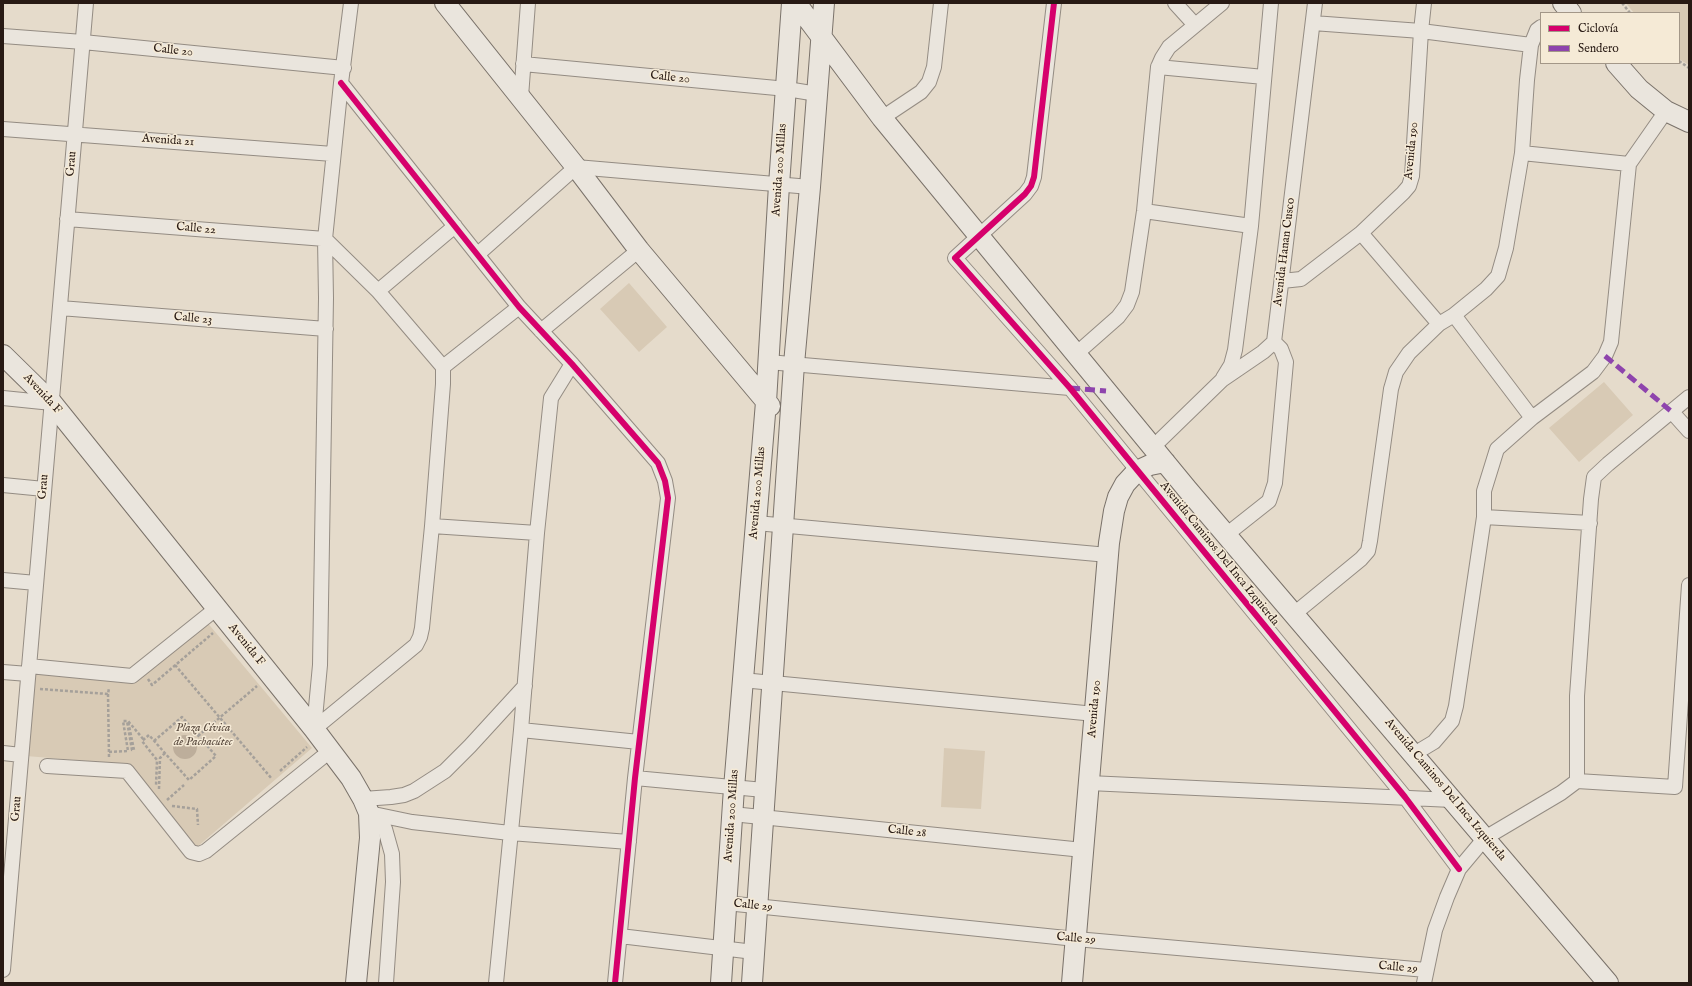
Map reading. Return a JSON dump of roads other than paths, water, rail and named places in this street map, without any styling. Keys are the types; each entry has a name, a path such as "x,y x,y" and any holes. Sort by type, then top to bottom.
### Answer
{"main road":[{"path":"445,3 576,167 639,250 790,430"},
{"name":"Avenida 200 Millas","path":"720,983 742,680 766,402 792,3"},
{"name":"Avenida Caminos Del Inca Izquierda","path":"796,3 882,118 1165,462 1608,983"},
{"path":"752,983 794,364 810,187 824,3"},
{"path":"1617,64 1639,89 1666,111 1689,122"},
{"name":"Avenida F","path":"3,355 52,403 217,608 308,735 330,751 351,778 366,806 370,838 356,983"},
{"name":"Avenida 190","path":"1072,983 1110,532 1118,497 1125,484 1137,471 1150,465 1165,462"}],"street":[{"name":"Grau","path":"3,970 8,841 21,755 29,670 86,3"},
{"path":"308,735 320,665 326,329 325,239 340,83 344,68 351,3"},
{"path":"521,97 528,3"},
{"path":"882,118 920,92 930,82 934,67 941,3"},
{"path":"1175,3 1195,25"},
{"path":"1076,354 1118,317 1127,305 1132,292 1144,211 1158,67 1169,47 1222,3"},
{"path":"1222,380 1231,365 1235,350 1251,226 1271,3"},
{"name":"Avenida Hanan Cusco","path":"1274,342 1315,3"},
{"name":"Avenida 190","path":"1282,281 1301,279 1362,233 1403,194 1409,186 1412,176 1424,3"},
{"path":"979,236 1024,194 1034,177 1055,4"},
{"path":"1313,23 1421,31 1531,45"},
{"path":"1294,614 1368,551 1391,389 1396,372 1409,353 1439,324 1454,315 1486,289 1498,276 1506,248 1522,153 1531,45 1537,30 1540,28"},
{"name":"Calle 20","path":"3,36 83,42 344,68"},
{"name":"Calle 20","path":"523,64 787,89 817,94"},
{"path":"1158,67 1264,77"},
{"path":"340,83 519,307 572,364 658,463 665,481 668,498 635,778 615,983"},
{"path":"1414,754 1434,742 1452,721 1456,706 1484,517 1484,491 1498,449 1532,418 1593,372 1605,356 1611,342 1629,164 1666,111"},
{"name":"Avenida 21","path":"3,129 333,154"},
{"path":"1522,153 1629,164"},
{"path":"478,254 576,167 810,187"},
{"path":"1144,211 1251,226"},
{"name":"Calle 22","path":"68,219 325,239"},
{"path":"378,291 455,226"},
{"path":"1362,233 1439,324"},
{"name":"Avenida Caminos Del Inca Izquierda","path":"979,236 955,258 1070,388 1405,797 1459,869"},
{"path":"308,735 416,645 422,628 432,526 443,384 443,367 378,291 325,239"},
{"path":"541,331 639,250"},
{"path":"443,367 519,307"},
{"name":"Calle 23","path":"60,308 326,329"},
{"path":"1454,315 1532,418"},
{"path":"1153,446 1222,380 1263,352 1274,342 1281,349 1286,362 1275,483 1268,501 1226,535"},
{"path":"768,362 1070,388"},
{"path":"496,983 521,730 537,534 551,398 572,364"},
{"path":"1577,781 1577,696 1591,499 1594,478 1608,464 1689,397"},
{"path":"3,398 52,403"},
{"path":"1672,412 1689,431"},
{"path":"3,485 44,489"},
{"path":"1484,517 1590,523"},
{"path":"756,523 1108,556"},
{"path":"432,526 537,534"},
{"path":"3,580 36,583"},
{"path":"1425,977 1435,930 1459,869 1485,838 1562,793 1577,781 1675,787 1689,585"},
{"path":"3,672 29,670 132,676 217,608"},
{"path":"742,680 1094,714"},
{"path":"366,806 414,791 445,771 525,686"},
{"path":"521,730 639,742"},
{"path":"47,766 126,772 191,852 199,854 206,851 330,751"},
{"path":"3,753 21,755"},
{"path":"635,778 764,790"},
{"path":"1089,783 1452,800"},
{"path":"366,806 412,822 510,833 629,842"},
{"path":"366,806 385,829 392,854 393,882 386,983"},
{"name":"Calle 28","path":"732,814 1083,850"},
{"name":"Calle 29","path":"726,903 1425,977"},
{"path":"620,936 754,952"}],"park label":[{"name":"Plaza Cívica de Pachacútec","path":"203,736"}]}
